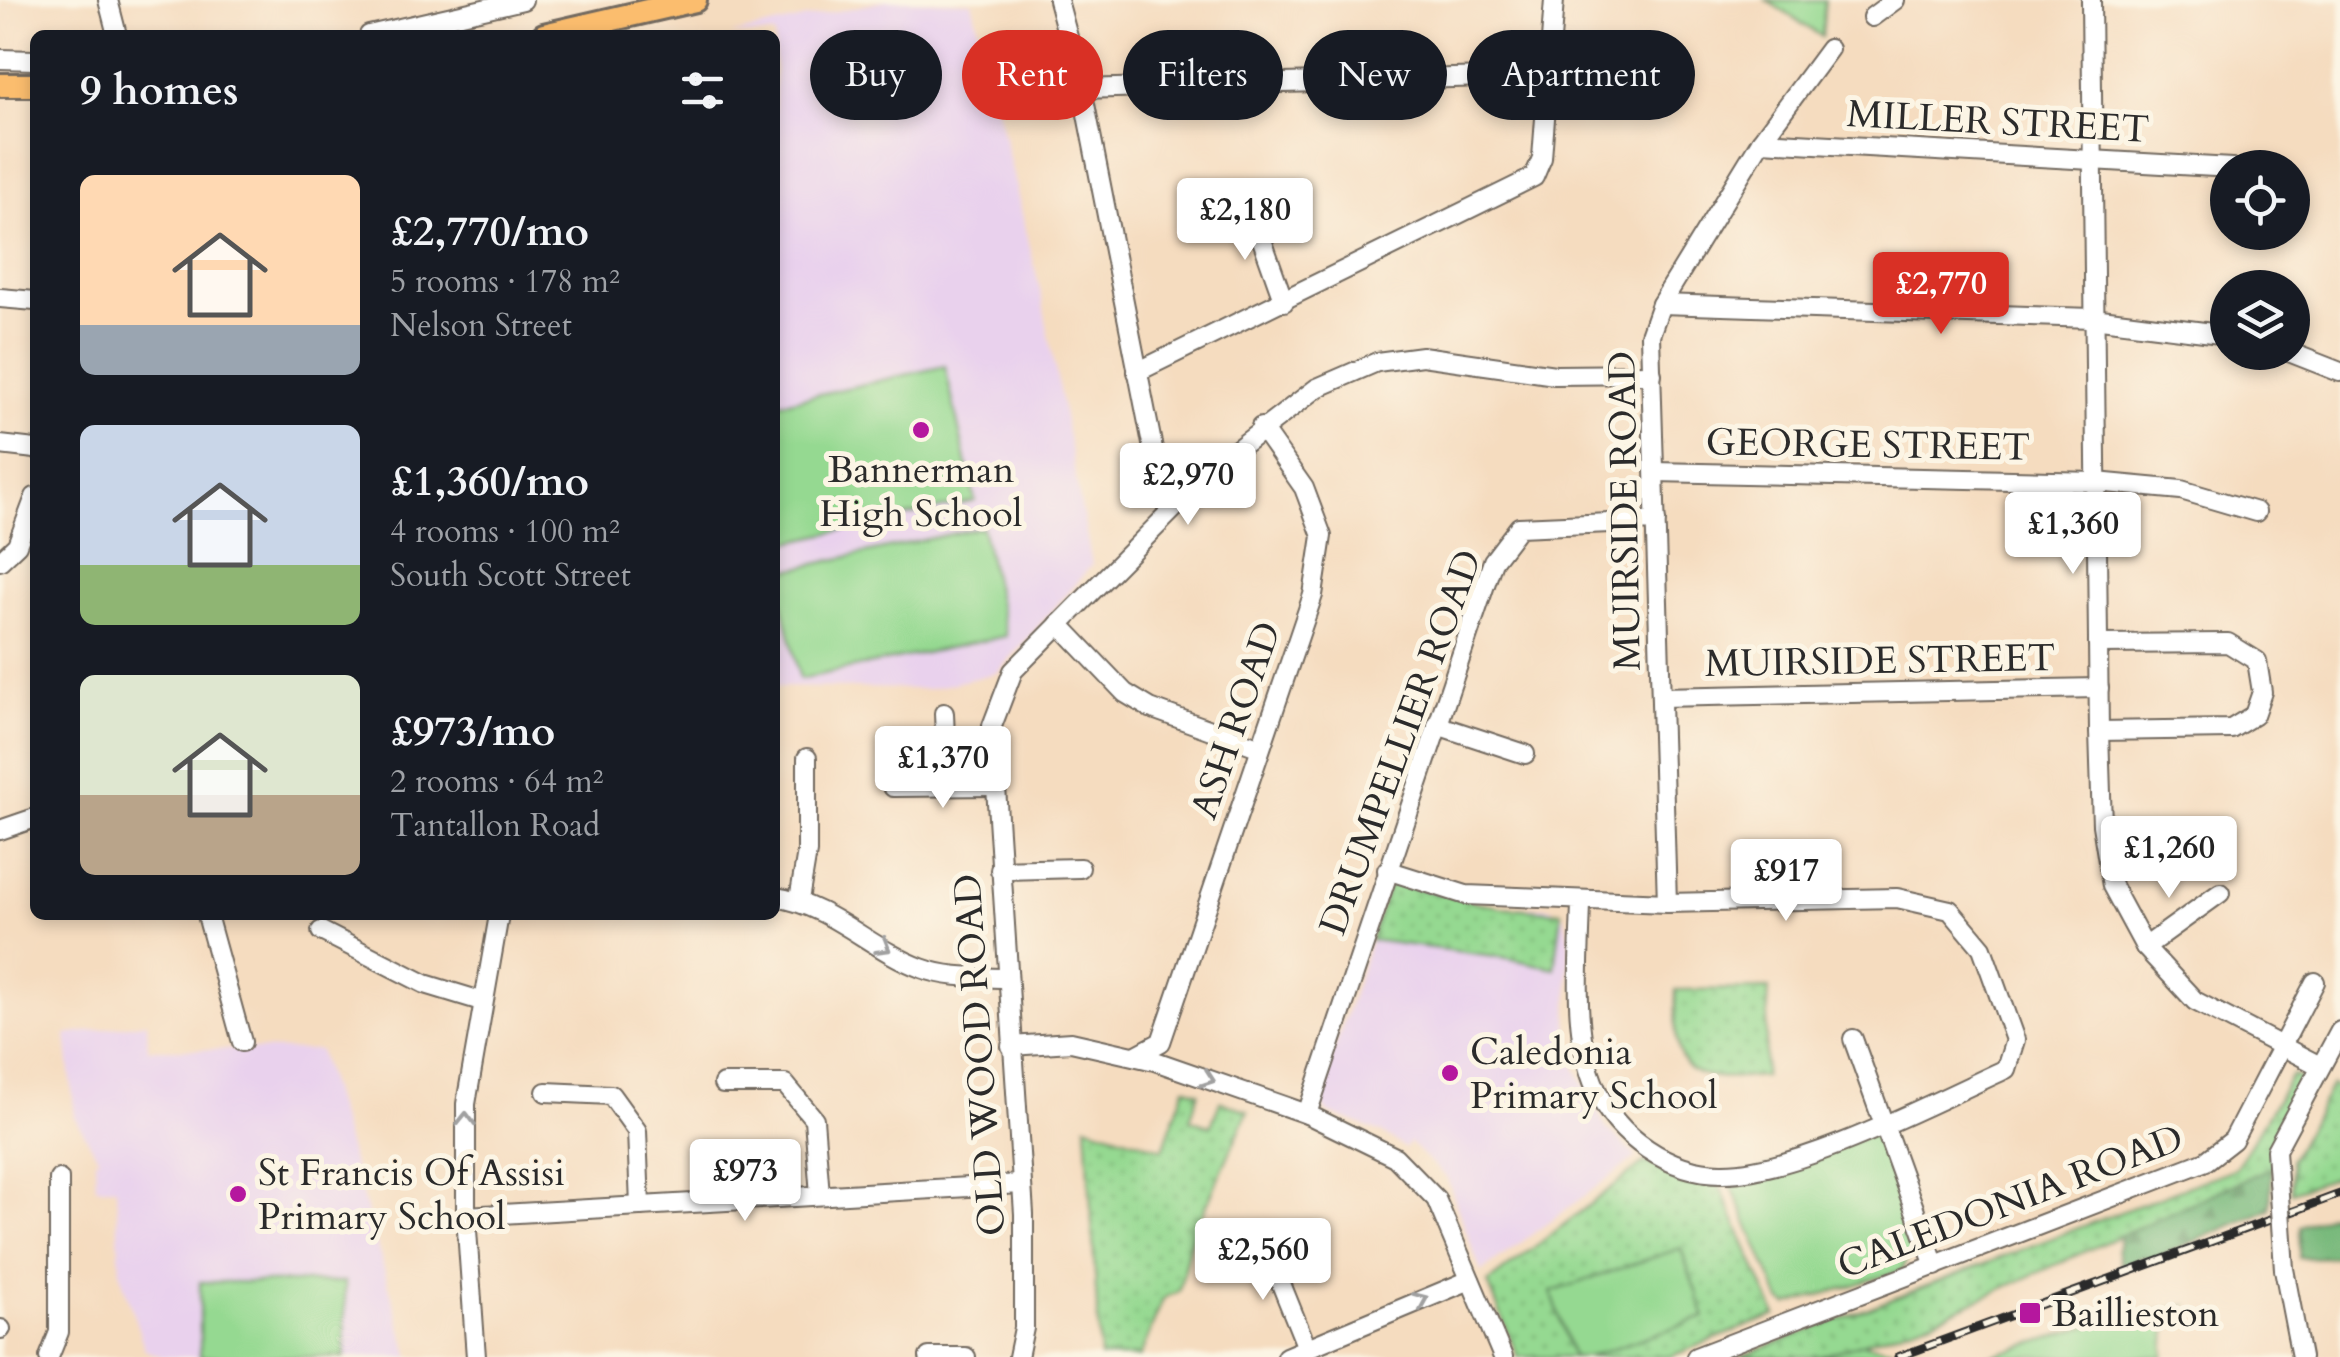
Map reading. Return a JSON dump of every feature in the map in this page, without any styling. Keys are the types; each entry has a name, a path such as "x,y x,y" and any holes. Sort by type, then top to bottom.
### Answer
{"main road":[{"path":"566,30 696,0"},
{"path":"0,85 30,85"}],"street":[{"path":"108,0 116,30"},
{"path":"391,30 523,0"},
{"path":"1058,0 1066,30"},
{"path":"1552,30 1554,0"},
{"path":"1872,18 1895,0"},
{"path":"2091,0 2099,731 2102,825 2112,886 2145,948 2194,1001 2320,1066"},
{"name":"MUIRSIDE ROAD","path":"1667,903 1650,335 1661,304 1761,141 1829,49"},
{"path":"0,58 30,60"},
{"path":"1103,88 1467,77"},
{"path":"1088,120 1158,474"},
{"path":"1137,372 1534,177 1542,158 1546,120"},
{"name":"MILLER STREET","path":"1761,141 2091,156 2210,166"},
{"path":"1251,209 1284,302"},
{"path":"0,298 30,301"},
{"path":"1661,304 2093,318 2210,333"},
{"name":"OLD WOOD ROAD","path":"1018,1357 1024,1328 1021,1184 992,726 1013,671 1217,465 1261,426 1317,388 1392,360 1463,359 1554,375 1652,374"},
{"path":"2310,360 2340,372"},
{"name":"ASH ROAD","path":"1161,1042 1312,594 1322,536 1304,488 1261,426"},
{"path":"0,445 30,448"},
{"name":"GEORGE STREET","path":"1655,472 2096,482 2181,490 2256,512"},
{"path":"0,561 18,545 30,511"},
{"name":"DRUMPELLIER ROAD","path":"1306,1114 1492,560 1519,527 1656,521"},
{"path":"1059,624 1125,693 1150,708 1258,748"},
{"path":"2098,644 2228,644 2258,662 2262,692 2254,714 2231,729 2099,731"},
{"name":"MUIRSIDE STREET","path":"1661,697 2099,688"},
{"path":"944,713 947,787"},
{"path":"1436,725 1525,754"},
{"path":"798,900 807,852 802,768"},
{"path":"893,787 993,786"},
{"path":"0,830 30,820"},
{"path":"1000,870 1080,868"},
{"path":"1388,870 1466,895 1667,903 1897,898 1950,910 1982,948 2015,1040 2006,1069 1884,1124 1764,1169 1722,1174 1693,1169 1643,1148 1596,1090 1578,1010 1581,901"},
{"path":"2145,948 2220,894"},
{"path":"780,898 798,900 919,967 950,976 1006,978"},
{"path":"208,920 242,1042"},
{"path":"476,1357 466,1216 466,1104 481,1001 499,920"},
{"path":"321,930 424,984 481,1001"},
{"name":"CALEDONIA ROAD","path":"1696,1357 2206,1161 2233,1140 2315,982"},
{"path":"2302,1357 2284,1269 2276,1150 2340,1032"},
{"path":"1852,1039 1935,1266"},
{"path":"1011,1046 1070,1042 1135,1056 1306,1114 1395,1157 1436,1199 1502,1357"},
{"path":"1135,1056 1161,1042 1173,1067"},
{"path":"722,1084 784,1084 814,1119 820,1196"},
{"path":"546,1092 610,1095 637,1131 640,1206"},
{"path":"49,1355 59,1332 60,1179"},
{"path":"466,1216 1021,1184"},
{"path":"1262,1239 1307,1348"},
{"path":"1286,1357 1470,1280"},
{"path":"929,1357 966,1357"}],"shaded area":[{"name":"Bannerman High School","path":"887,0 972,2 979,30 962,30 962,120 1000,120 1041,294 1092,565 997,673 929,689 780,687 780,30 753,30"},
{"name":"Caledonia Primary School","path":"1390,883 1442,889 1489,907 1549,907 1564,915 1569,942 1568,1036 1575,1067 1606,1128 1637,1157 1481,1272 1447,1178 1409,1142 1405,1148 1382,1133 1327,1112 1318,1098"},
{"name":"St Francis Of Assisi Primary School","path":"147,1022 148,1049 319,1050 410,1357 163,1357 145,1350 120,1273 116,1187 96,1187 95,1159 99,1158 75,1118 66,1035"}],"green space":[{"path":"1766,0 1825,0 1822,37"},
{"path":"945,366 975,501 780,544 780,403"},
{"path":"982,527 1006,636 800,679 780,594 780,572"},
{"path":"1390,883 1500,907 1562,912 1555,968 1370,940"},
{"path":"1769,989 1764,1076 1716,1077 1688,1067 1677,1040 1676,990"},
{"path":"2292,1075 2301,1079 2303,1087 2291,1102 2295,1104 2272,1167 1933,1320 1818,1357 1740,1357 2236,1168"},
{"path":"2332,1085 2340,1090 2340,1175 2292,1192 2291,1160"},
{"path":"1185,1087 1199,1092 1190,1119 1211,1126 1220,1101 1248,1111 1190,1243 1179,1291 1163,1299 1140,1357 1100,1357 1086,1125 1163,1149"},
{"path":"1878,1131 1918,1239 1901,1271 1788,1305 1781,1301 1729,1180"},
{"path":"1645,1162 1694,1179 1718,1182 1776,1315 1669,1357 1588,1357 1705,1317 1681,1248 1551,1292 1573,1357 1518,1357 1488,1283"},
{"path":"2272,1167 2270,1209 2148,1261 2146,1256 2121,1265 2117,1249 2121,1234"},
{"path":"2340,1211 2340,1257 2299,1258 2300,1226"},
{"path":"1681,1247 1705,1317 1588,1357 1573,1357 1551,1292"},
{"path":"200,1282 345,1282 345,1357 200,1357"},
{"path":"2187,1305 2166,1331 2164,1357 1987,1357 2095,1324"},
{"path":"1862,1343 1891,1349 1893,1354 1818,1357"}],"railway":[{"path":"1898,1357 2340,1194"}],"place":[{"name":"Bannerman High School","path":"921,430"},
{"name":"Caledonia Primary School","path":"1450,1073"},
{"name":"St Francis Of Assisi Primary School","path":"238,1194"},
{"name":"Baillieston","path":"2030,1313"}]}
